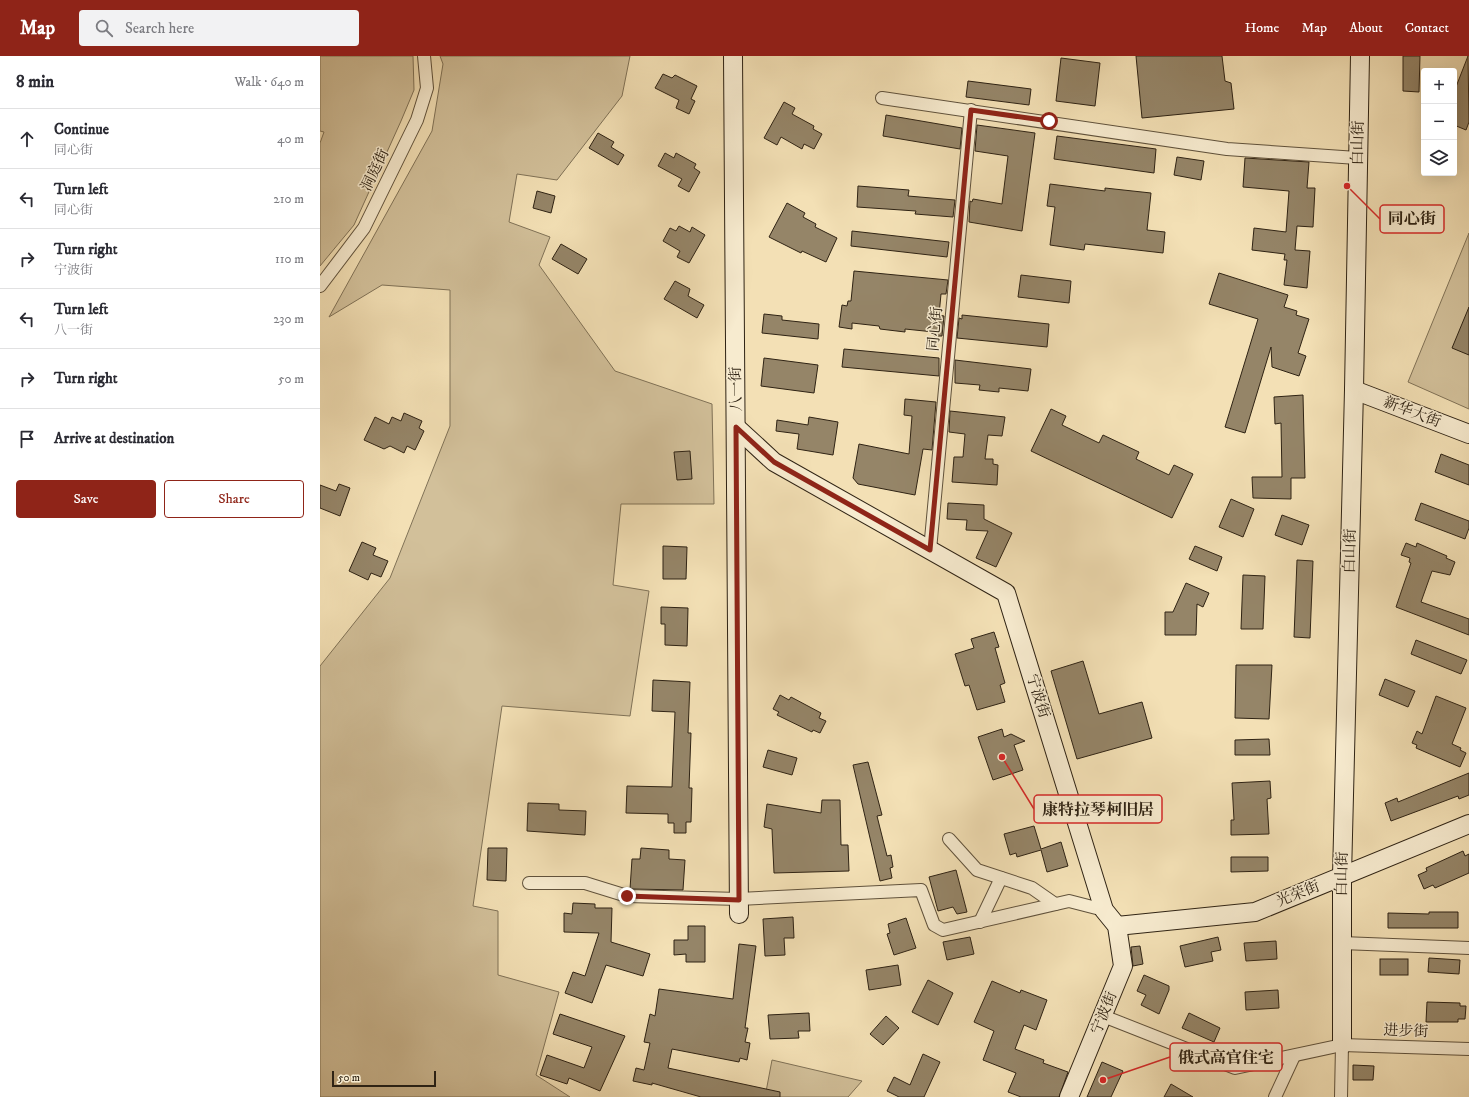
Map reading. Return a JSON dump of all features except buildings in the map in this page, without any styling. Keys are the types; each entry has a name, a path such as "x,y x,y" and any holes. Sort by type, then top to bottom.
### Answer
{"street":[{"name":"洞庭街","path":"320,286 364,228 417,120 427,88 424,56"},
{"name":"八一街","path":"733,56 739,907"},
{"name":"白山街","path":"1342,1045 1342,876 1354,390 1360,56"},
{"path":"882,98 1227,148 1357,158"},
{"name":"同心街","path":"930,550 971,110"},
{"name":"新华大街","path":"1354,390 1469,434"},
{"name":"宁波街","path":"736,427 774,462 1006,593 1104,910 1117,926 1123,966 1069,1097"},
{"name":"光荣街","path":"1117,926 1254,912 1469,824"},
{"path":"949,839 977,870 1032,888 1055,904"},
{"path":"980,922 1001,878"},
{"path":"529,883 585,883 627,896 739,907 921,890 934,925 943,930 1069,901 1104,910"},
{"path":"1342,943 1469,948"},
{"name":"进步街","path":"1103,1016 1235,1068 1342,1045 1469,1049"},
{"path":"1341,1097 1342,1045"},
{"path":"1275,1097 1294,1056"}],"shaded area":[{"path":"320,56 413,56 414,90 354,225 320,266 320,143 324,132 320,131"},
{"path":"440,56 630,56 622,96 557,180 517,174 509,222 550,237 539,265 615,371 712,404 714,504 621,504 613,585 649,591 630,716 502,706 473,906 498,911 498,975 559,992 536,1075 570,1097 320,1097 320,666 390,578 450,426 450,290 382,285 329,317 432,131 443,64"},
{"path":"1469,233 1469,409 1408,382"},
{"path":"772,1060 862,1081 848,1097 765,1097"}],"place":[{"name":"同心街","path":"1347,186"},
{"name":"康特拉琴柯旧居","path":"1002,757"},
{"name":"俄式高官住宅","path":"1103,1080"}],"route":[{"path":"627,896 739,900 736,427 774,462 930,550 971,110 1049,121"}]}
